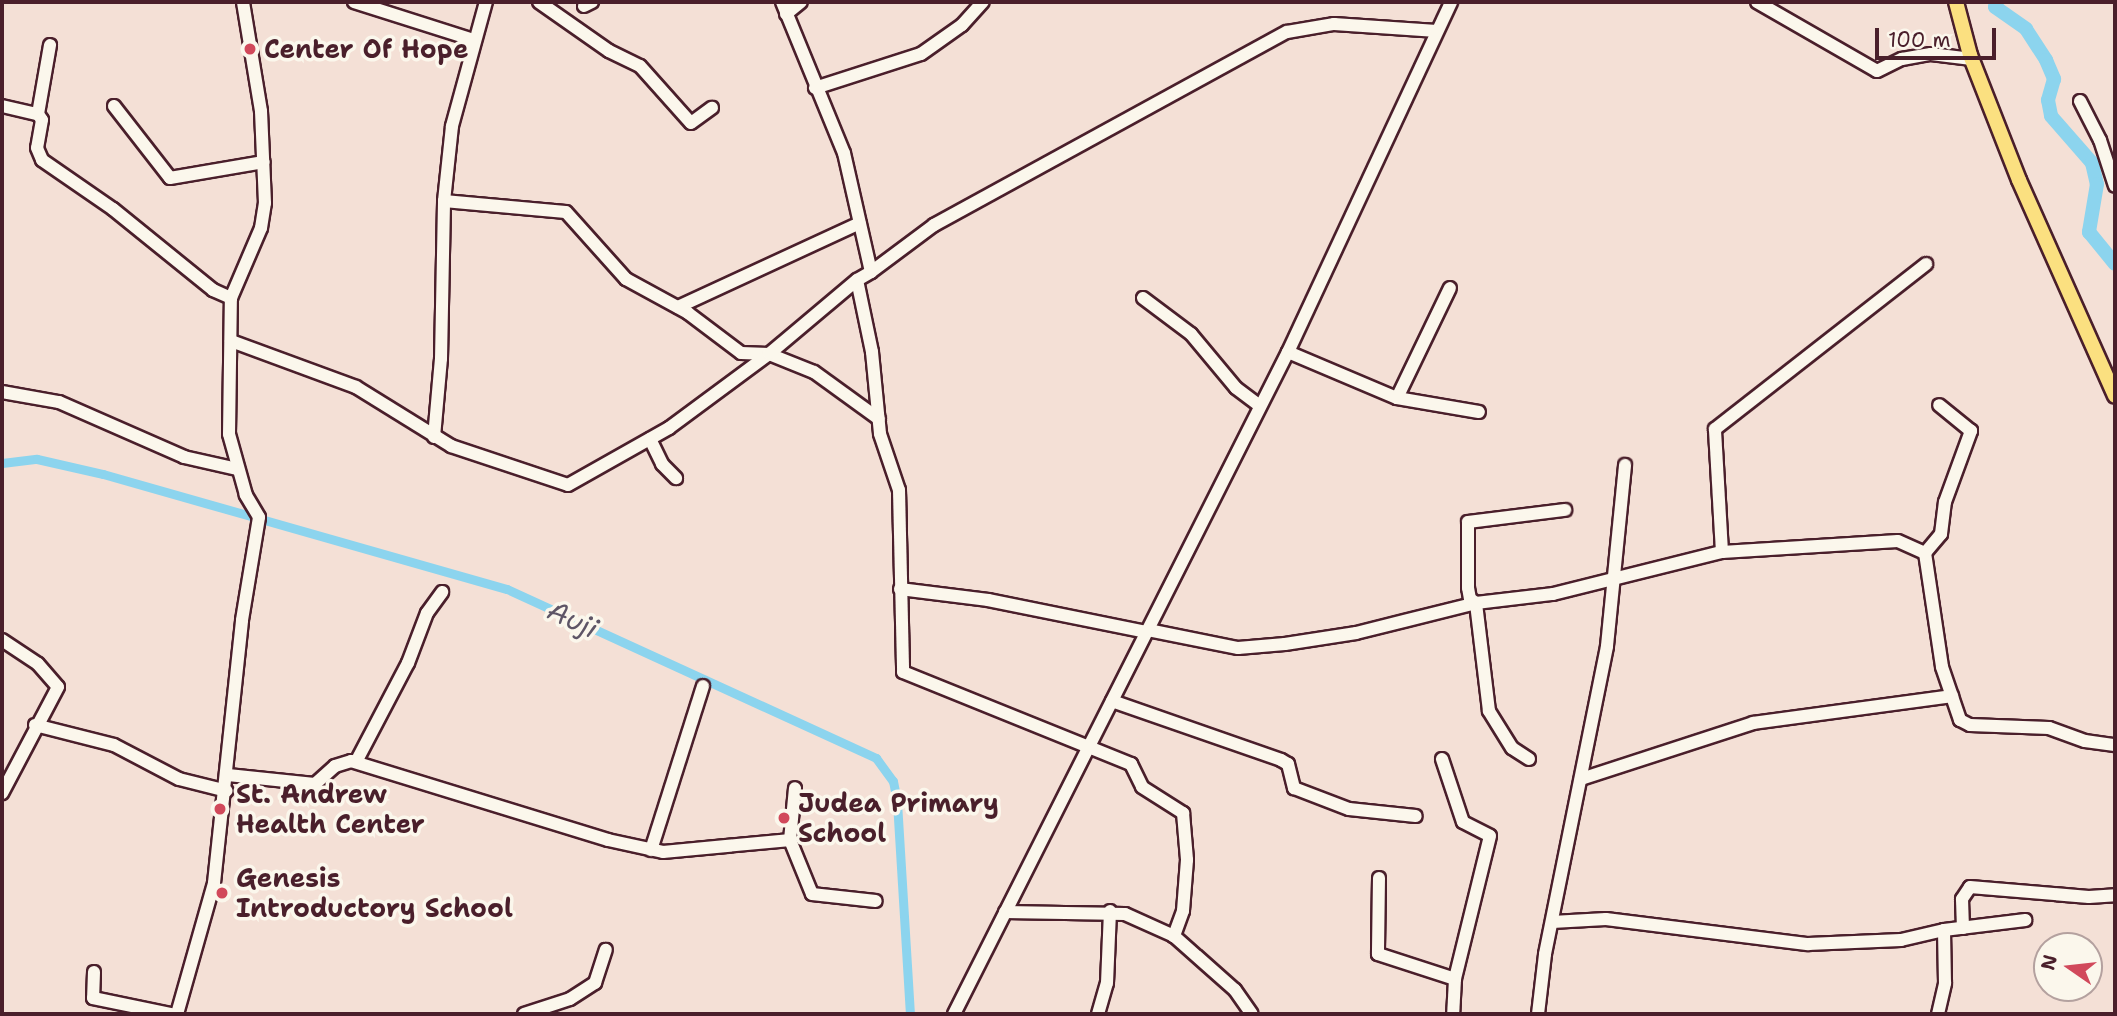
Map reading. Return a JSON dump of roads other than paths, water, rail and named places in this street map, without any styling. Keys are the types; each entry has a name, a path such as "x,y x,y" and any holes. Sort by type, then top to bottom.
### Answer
{"main road":[{"path":"1956,2 1972,59 2070,302 2115,396"}],"street":[{"path":"177,1014 208,912 227,791 242,620 259,517 237,469 229,435 230,298 264,216 261,111 243,2"},
{"path":"354,2 474,40"},
{"path":"434,437 441,359 444,201 456,102 486,2"},
{"path":"540,2 609,51 640,66 691,123 712,108"},
{"path":"801,2 784,8 844,153 871,272"},
{"path":"816,88 921,54 962,25 983,2"},
{"path":"954,1014 1287,352 1451,2"},
{"path":"1757,2 1877,71 1902,59 1931,54 1972,59"},
{"path":"231,341 356,387 389,403 434,437 568,485 650,439 769,355 857,281 934,225 1287,32 1334,24 1437,31"},
{"path":"38,114 50,45"},
{"path":"2080,101 2101,140 2115,186"},
{"path":"2,106 38,114 43,120 37,148 42,160 113,209 213,290 230,298"},
{"path":"114,106 170,178 264,162"},
{"path":"444,201 566,212 613,269 678,307 741,352 769,355 814,372 879,419"},
{"path":"678,307 860,223"},
{"path":"1722,552 1715,429 1926,264"},
{"path":"857,281 879,419 899,490 901,664 907,677 1130,764 1142,787 1183,813 1187,860 1183,911 1174,936"},
{"path":"1397,398 1450,288"},
{"path":"1143,298 1191,334 1237,388 1260,406"},
{"path":"1287,352 1397,398 1479,412"},
{"path":"2,392 59,402 184,457 237,469"},
{"path":"1939,405 1971,431 1945,502 1941,534 1925,553 1942,667 1965,724 2049,728 2085,741 2115,745"},
{"path":"650,439 662,464 676,478"},
{"path":"1538,1014 1552,922 1581,779 1616,579 1625,465"},
{"path":"1529,759 1512,748 1489,711 1476,603 1469,598 1468,522 1564,510"},
{"path":"900,589 988,600 1227,646 1260,646 1356,633 1476,603 1553,594 1722,552 1898,541 1925,553"},
{"path":"356,762 408,663 427,613 442,592"},
{"path":"2,640 38,664 58,687 35,725 2,793"},
{"path":"651,850 703,686"},
{"path":"1581,779 1753,723 1952,696"},
{"path":"1112,701 1282,760 1288,764 1294,788 1338,805 1416,816"},
{"path":"35,725 114,745 179,779 227,791"},
{"path":"1442,759 1464,822 1490,836 1455,979 1452,1014"},
{"path":"228,775 316,784 335,766 356,762 651,850 706,850 790,840"},
{"path":"795,788 790,840 812,894 876,901"},
{"path":"1380,878 1378,954 1455,979"},
{"path":"1963,928 1962,899 1970,887 2089,897 2115,895"},
{"path":"1005,912 1110,911 1174,936 1235,990 1252,1014"},
{"path":"1098,1014 1107,983 1110,911"},
{"path":"1552,922 1606,919 1808,944 1901,940 1944,930 2025,920"},
{"path":"1938,1014 1945,984 1944,930"},
{"path":"524,1014 570,999 595,983 606,950"},
{"path":"94,972 93,998 171,1014"}],"waterway":[{"path":"1997,2 1995,7 2026,29 2046,60 2054,79 2048,100 2051,116 2092,163 2097,184 2089,232 2115,264"},
{"name":"Auji","path":"2,463 37,459 103,474 507,589 876,758 893,781 897,802 910,1014"}],"place":[{"name":"Center Of Hope","path":"250,49"},
{"name":"St. Andrew Health Center","path":"220,809"},
{"name":"Judea Primary School","path":"784,818"},
{"name":"Genesis Introductory School","path":"222,893"}]}
